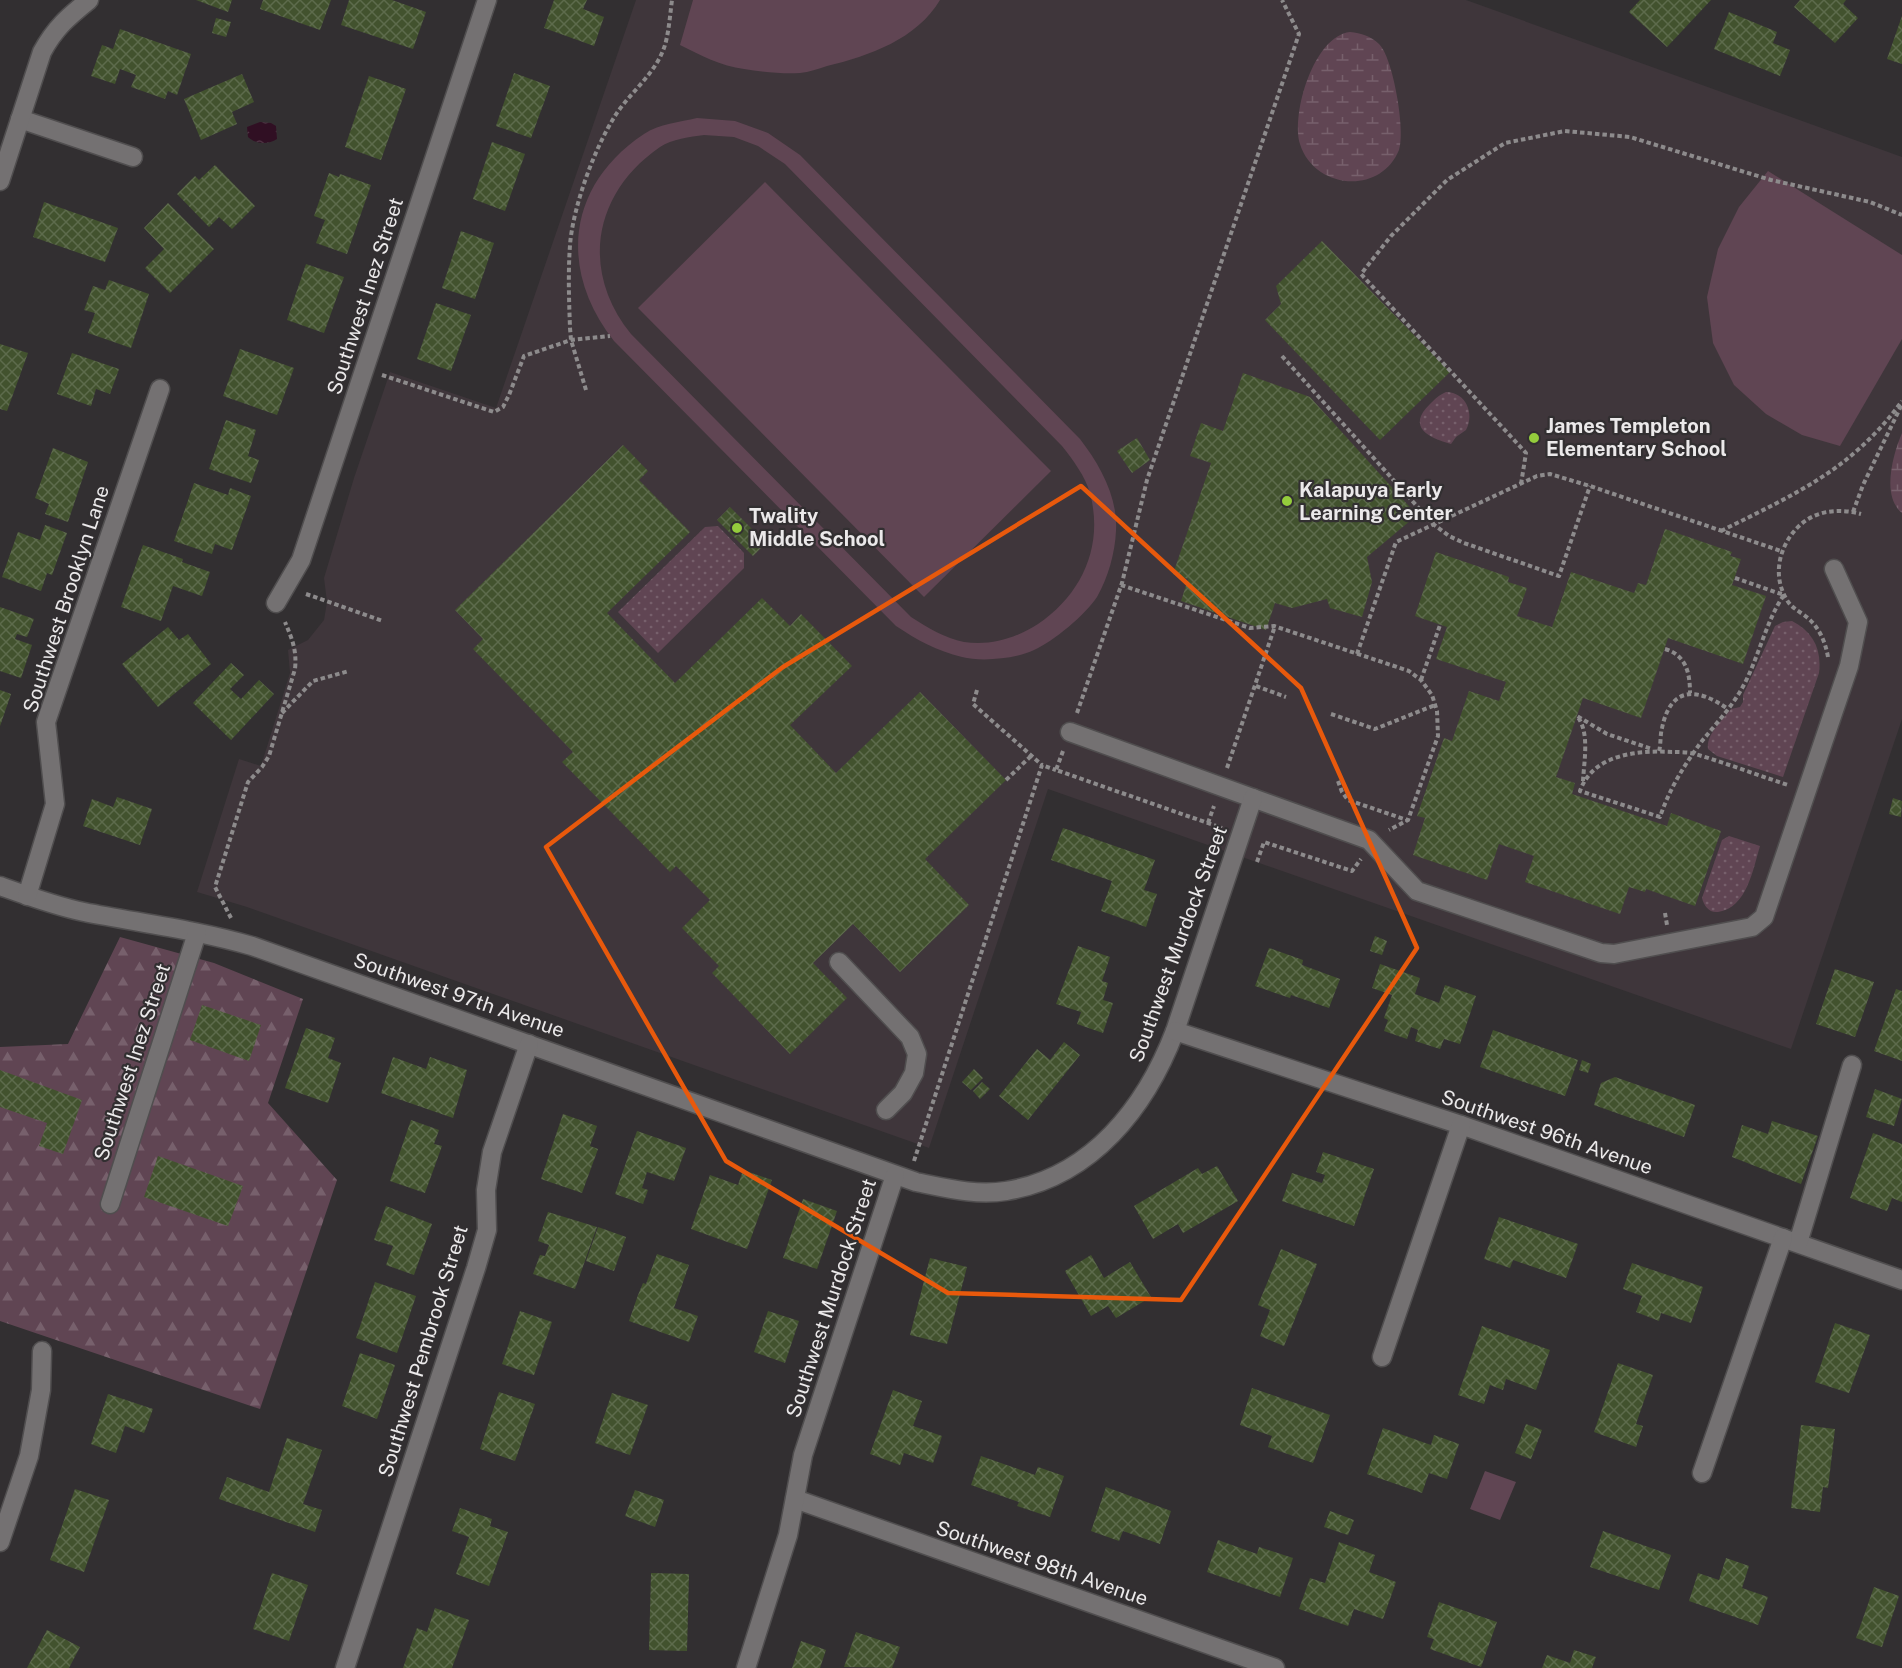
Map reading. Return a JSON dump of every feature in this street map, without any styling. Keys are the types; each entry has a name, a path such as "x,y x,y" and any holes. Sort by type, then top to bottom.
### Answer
{"street":[{"path":"0,181 42,52 52,33 89,0"},
{"name":"Southwest Inez Street","path":"281,595 301,560 487,0"},
{"path":"20,118 133,158"},
{"name":"Southwest Brooklyn Lane","path":"27,896 55,804 46,722 160,389"},
{"path":"1070,732 1369,840 1417,891 1600,953 1614,954 1752,927 1764,917 1849,666 1858,622 1834,568"},
{"name":"Southwest Murdock Street","path":"746,1668 788,1535 803,1455 902,1177 948,1189 976,1192 1006,1191 1053,1176 1107,1140 1132,1113 1155,1076 1175,1031 1253,798"},
{"name":"Southwest 97th Avenue","path":"0,886 82,911 232,940 267,951 902,1177"},
{"name":"Southwest Inez Street","path":"110,1204 197,933"},
{"path":"839,962 910,1036 917,1054 914,1073 903,1093 886,1110"},
{"name":"Southwest 96th Avenue","path":"1175,1031 1461,1125 1902,1280"},
{"name":"Southwest Pembrook Street","path":"345,1668 476,1268 487,1230 486,1190 492,1152 529,1044"},
{"path":"1702,1473 1791,1241 1852,1065"},
{"path":"1382,1357 1461,1125"},
{"path":"0,1542 28,1456 41,1390 42,1351"},
{"name":"Southwest 98th Avenue","path":"795,1499 1275,1668"}],"path":[{"path":"586,390 571,340 569,273 574,217 603,138 616,115 653,68 664,47 672,0"},
{"path":"1056,770 1121,585 1147,480 1299,34 1282,0"},
{"path":"1521,484 1526,453 1361,274 1391,236 1447,180 1505,143 1565,131 1630,136 1771,180 1870,202 1902,215"},
{"path":"364,369 494,412 503,407 524,356 571,340 610,336"},
{"path":"1282,356 1433,524 1449,536 1464,543 1559,576 1590,486"},
{"path":"1853,512 1863,485 1902,402"},
{"path":"1721,531 1787,499 1832,471 1865,446 1902,402"},
{"path":"1357,654 1396,542 1537,477 1550,474 1590,486 1781,551"},
{"path":"1828,666 1828,655 1820,632 1813,622 1794,609 1784,595 1779,572 1781,551 1802,522 1812,517 1834,511 1861,514"},
{"path":"1735,578 1784,595"},
{"path":"1121,585 1250,628 1275,626 1409,671 1421,680 1432,695 1436,705 1438,736 1408,820 1385,831 1352,871 1264,842 1257,862"},
{"path":"231,917 215,887 248,782 269,756 295,669 297,655 281,595 383,621"},
{"path":"1660,751 1617,738 1577,716 1582,724 1584,744 1581,791 1660,817 1673,786 1693,753 1728,710 1749,675 1778,604 1784,595"},
{"path":"1421,680 1440,625"},
{"path":"1208,823 1275,626"},
{"path":"1665,649 1676,653 1686,666 1690,693"},
{"path":"282,713 314,681 349,671"},
{"path":"1256,686 1286,696"},
{"path":"977,690 973,704 1042,765 1241,834"},
{"path":"1660,751 1662,728 1669,708 1676,699 1690,693 1704,696 1728,710"},
{"path":"1331,714 1375,729 1436,705"},
{"path":"1583,784 1593,771 1621,755 1637,751 1660,751 1693,753 1789,785 1785,796"},
{"path":"1006,780 1031,756"},
{"path":"902,1177 1042,765"},
{"path":"1338,781 1348,800 1408,820"},
{"path":"1665,913 1667,927 1677,925"}],"highlighted area":[{"path":"1081,486 1301,688 1417,948 1181,1300 948,1293 726,1161 546,847 783,667"}],"shaded area":[{"path":"636,0 1466,0 1902,157 1902,719 1791,1049 1048,789 929,1148 247,907 197,892 239,759 261,766 290,673 288,650 308,640 324,620 327,602 324,578 354,478 390,372 496,408"}],"green space":[{"path":"693,0 940,0 919,25 891,44 843,62 793,73 735,68 711,60 680,45"},
{"path":"1350,32 1373,39 1384,52 1397,95 1401,141 1399,150 1390,165 1377,175 1363,180 1348,181 1332,178 1307,159 1300,144 1298,130 1302,96 1316,61 1337,37"},
{"path":"697,118 735,121 768,133 800,155 1080,439 1087,449 1101,471 1111,494 1116,518 1114,548 1108,574 1097,597 1077,619 1050,641 1018,656 970,659 936,648 896,626 614,341 596,314 584,286 579,258 579,230 586,203 599,178 618,155 644,134 663,126","holes":["704,135 734,137 758,146 785,164 1062,446 1078,468 1088,487 1094,513 1091,550 1086,567 1067,598 1038,624 1003,640 974,643 943,635 911,617 631,334 615,310 605,285 600,259 601,234 608,210 620,187 637,166 665,144"]},
{"path":"1768,171 1902,255 1902,339 1840,446 1802,435 1766,414 1734,385 1713,343 1707,297 1718,249 1739,207"},
{"path":"765,182 1051,471 924,597 638,308"},
{"path":"1446,392 1459,396 1469,411 1469,424 1466,430 1451,444 1428,435 1420,425 1423,412 1435,399"},
{"path":"1902,433 1902,513 1896,506 1890,486 1895,452"},
{"path":"718,526 744,553 744,568 658,653 618,612 705,527"},
{"path":"1792,621 1811,636 1820,664 1819,673 1783,777 1717,756 1708,749 1708,743 1716,727 1731,709 1740,707 1743,702 1743,695 1775,626"},
{"path":"1729,836 1760,846 1751,876 1742,895 1728,909 1715,912 1707,908 1702,898 1722,840"},
{"path":"120,937 214,963 303,999 268,1103 337,1180 260,1409 0,1321 0,1047 68,1044"},
{"path":"1485,1471 1516,1482 1500,1520 1470,1509"}],"water":[{"path":"260,122 276,126 277,139 262,143 248,137 247,127"}],"building":[{"path":"196,0 232,0 228,12"},
{"path":"263,0 331,0 320,30 260,9"},
{"path":"349,0 392,0 426,12 413,49 341,25"},
{"path":"554,0 587,0 583,9 604,17 594,46 544,28"},
{"path":"1640,0 1711,0 1667,47 1629,12"},
{"path":"1800,0 1846,0 1843,4 1858,18 1835,43 1794,7"},
{"path":"1729,12 1777,32 1773,43 1790,50 1780,76 1714,49"},
{"path":"1902,16 1902,64 1887,59"},
{"path":"216,18 231,22 226,37 212,33"},
{"path":"120,29 191,54 177,95 168,91 165,99 131,87 136,75 120,69 115,84 91,76 102,45 113,49"},
{"path":"514,73 550,86 531,138 496,126"},
{"path":"242,74 254,102 232,112 237,124 201,140 184,99"},
{"path":"369,76 406,89 381,160 345,147"},
{"path":"492,142 525,154 505,211 473,199"},
{"path":"215,165 255,206 232,229 219,217 209,227 177,194 195,176 199,180"},
{"path":"329,173 339,177 340,174 371,185 347,254 316,243 325,220 314,216"},
{"path":"44,202 118,228 105,262 33,237"},
{"path":"168,203 214,249 170,293 145,268 164,249 144,228"},
{"path":"461,231 494,243 475,299 442,288"},
{"path":"1322,241 1450,372 1380,440 1265,320 1281,304 1276,286"},
{"path":"306,264 344,277 324,333 287,320"},
{"path":"109,280 149,294 131,348 88,333 95,313 84,310 93,286 105,290"},
{"path":"436,303 471,315 451,371 417,359"},
{"path":"0,344 28,353 7,411 0,409"},
{"path":"240,349 294,368 277,415 223,396"},
{"path":"72,353 119,369 110,394 96,389 91,406 57,394"},
{"path":"1243,373 1310,397 1417,515 1367,557 1372,582 1362,617 1330,608 1327,599 1292,608 1275,603 1266,630 1181,601 1188,579 1173,574 1211,463 1190,456 1201,423 1223,431"},
{"path":"226,420 256,430 248,456 259,460 251,483 209,469"},
{"path":"1137,438 1150,460 1132,473 1117,451"},
{"path":"623,445 648,471 639,480 690,532 607,613 675,683 762,598 790,626 801,614 852,666 790,725 836,773 920,692 1006,780 925,859 969,905 900,972 853,924 813,963 847,998 790,1054 712,973 719,966 682,928 710,900 676,866 670,872 562,762 573,752 473,649 483,639 455,610"},
{"path":"53,448 88,462 68,522 45,514 49,504 35,498"},
{"path":"194,483 228,495 230,488 251,496 232,550 215,544 212,554 174,541"},
{"path":"730,507 766,543 753,556 717,520"},
{"path":"45,525 67,533 52,575 47,573 41,591 2,577 18,532 40,540"},
{"path":"1665,529 1732,552 1730,556 1741,559 1732,585 1766,596 1743,664 1668,638 1641,718 1583,698 1556,777 1575,783 1572,794 1667,826 1671,813 1721,831 1695,906 1646,889 1645,892 1629,887 1620,914 1525,882 1534,856 1499,844 1487,880 1413,855 1425,818 1417,816 1444,738 1452,741 1469,691 1499,701 1506,682 1436,659 1447,627 1415,616 1436,552 1509,577 1508,582 1527,588 1517,616 1552,627 1571,572 1634,593 1638,583 1646,585"},
{"path":"143,545 183,559 182,562 210,572 202,596 173,586 161,621 121,607"},
{"path":"0,607 34,619 27,637 17,634 15,639 32,645 21,678 0,671"},
{"path":"168,627 179,640 188,634 211,664 158,707 122,664"},
{"path":"231,663 244,675 230,689 241,699 259,680 274,694 231,740 193,703"},
{"path":"0,690 11,694 0,726"},
{"path":"117,797 152,809 140,845 83,826 92,799 113,807"},
{"path":"1893,798 1902,801 1901,817 1889,814"},
{"path":"1063,828 1155,860 1144,890 1157,894 1146,927 1101,911 1112,881 1051,860"},
{"path":"1375,936 1387,941 1382,955 1370,951"},
{"path":"1078,946 1110,957 1102,981 1108,983 1103,1000 1113,1003 1103,1033 1077,1024 1081,1012 1056,1004"},
{"path":"1269,948 1303,960 1302,965 1340,979 1329,1008 1255,986"},
{"path":"1380,964 1420,978 1415,994 1439,1003 1445,985 1476,996 1460,1044 1444,1039 1440,1049 1415,1041 1418,1030 1411,1027 1407,1039 1384,1031 1388,1020 1384,1018 1392,995 1372,988"},
{"path":"1835,969 1874,982 1855,1037 1816,1024"},
{"path":"1896,989 1902,991 1902,1061 1874,1051"},
{"path":"202,1005 261,1025 249,1061 190,1040"},
{"path":"306,1028 335,1038 328,1058 341,1063 328,1103 285,1088"},
{"path":"1493,1030 1578,1060 1565,1096 1480,1067"},
{"path":"1064,1042 1080,1055 1028,1120 999,1096 1037,1049 1050,1060"},
{"path":"393,1057 426,1069 430,1057 467,1070 453,1118 381,1093"},
{"path":"1582,1060 1591,1064 1588,1073 1579,1070"},
{"path":"974,1069 983,1078 971,1090 962,1082"},
{"path":"0,1070 82,1100 63,1154 39,1146 47,1123 0,1107"},
{"path":"1615,1077 1695,1105 1684,1137 1594,1105 1601,1083"},
{"path":"982,1082 990,1089 980,1099 973,1091"},
{"path":"1875,1089 1902,1099 1894,1126 1866,1117"},
{"path":"563,1114 597,1126 590,1146 598,1149 582,1193 541,1179"},
{"path":"411,1120 439,1130 434,1144 442,1146 425,1193 390,1181"},
{"path":"1772,1121 1818,1136 1801,1184 1732,1157 1742,1125 1768,1134"},
{"path":"637,1131 686,1148 674,1181 647,1172 642,1188 648,1190 643,1204 615,1194"},
{"path":"1873,1133 1902,1144 1902,1202 1892,1198 1887,1211 1850,1198"},
{"path":"1323,1152 1374,1169 1354,1226 1282,1201 1292,1173 1322,1183 1325,1175 1316,1172"},
{"path":"158,1156 243,1186 228,1226 144,1197"},
{"path":"1217,1166 1238,1201 1183,1233 1178,1224 1153,1239 1134,1206 1198,1168 1202,1174"},
{"path":"743,1170 772,1180 747,1249 691,1229 710,1175 738,1185"},
{"path":"803,1199 837,1211 817,1269 783,1258"},
{"path":"386,1206 432,1224 414,1275 386,1265 393,1246 374,1240"},
{"path":"548,1212 597,1227 575,1289 533,1274 540,1255 545,1256 549,1245 538,1241"},
{"path":"1499,1217 1578,1244 1566,1278 1513,1260 1510,1268 1484,1259"},
{"path":"598,1227 626,1237 614,1271 586,1261"},
{"path":"1281,1249 1317,1264 1284,1346 1260,1336 1270,1310 1258,1305"},
{"path":"657,1254 689,1265 674,1308 698,1316 689,1342 629,1321"},
{"path":"1091,1255 1104,1278 1130,1262 1151,1297 1116,1318 1108,1306 1091,1316 1065,1271"},
{"path":"930,1258 967,1267 947,1344 910,1335"},
{"path":"1632,1263 1703,1287 1691,1323 1661,1313 1659,1321 1636,1312 1642,1296 1623,1289"},
{"path":"375,1282 416,1296 397,1353 356,1338"},
{"path":"520,1311 552,1322 534,1375 502,1364"},
{"path":"768,1311 799,1321 785,1363 754,1352"},
{"path":"1835,1323 1870,1335 1849,1393 1815,1382"},
{"path":"1482,1326 1550,1350 1536,1390 1506,1379 1503,1390 1490,1385 1484,1404 1458,1395"},
{"path":"360,1353 395,1365 377,1419 342,1406"},
{"path":"1618,1363 1653,1375 1636,1424 1643,1426 1636,1447 1594,1432"},
{"path":"1252,1388 1330,1415 1313,1463 1268,1447 1272,1436 1240,1425"},
{"path":"893,1390 922,1401 913,1426 942,1436 933,1463 904,1453 900,1465 870,1454"},
{"path":"499,1392 535,1404 515,1461 480,1449"},
{"path":"612,1393 648,1405 630,1455 595,1443"},
{"path":"108,1394 153,1409 144,1433 125,1426 116,1453 91,1444"},
{"path":"1526,1424 1542,1430 1531,1459 1515,1453"},
{"path":"1801,1425 1835,1429 1828,1488 1823,1487 1820,1512 1791,1508"},
{"path":"1383,1428 1431,1445 1434,1435 1459,1444 1447,1479 1429,1473 1422,1493 1367,1474"},
{"path":"287,1438 322,1450 303,1504 322,1510 315,1532 219,1499 227,1477 269,1492"},
{"path":"981,1456 1035,1475 1038,1467 1064,1476 1050,1517 1017,1506 1019,1502 971,1485"},
{"path":"1106,1487 1171,1511 1160,1544 1123,1531 1119,1541 1091,1531"},
{"path":"75,1489 109,1500 84,1572 50,1560"},
{"path":"635,1490 664,1500 655,1527 625,1516"},
{"path":"460,1508 492,1519 490,1526 508,1532 489,1586 456,1574 469,1537 452,1531"},
{"path":"1330,1511 1354,1520 1348,1535 1324,1527"},
{"path":"1603,1531 1671,1555 1659,1590 1590,1567"},
{"path":"1218,1540 1257,1554 1259,1547 1293,1558 1280,1597 1207,1572"},
{"path":"1339,1542 1375,1555 1369,1572 1396,1582 1383,1619 1354,1609 1348,1626 1299,1609 1310,1578 1325,1583"},
{"path":"1726,1558 1749,1566 1742,1588 1768,1597 1758,1625 1689,1601 1698,1573 1719,1580"},
{"path":"272,1573 308,1585 289,1641 253,1629"},
{"path":"651,1573 689,1574 687,1651 649,1650"},
{"path":"1874,1587 1899,1596 1882,1647 1856,1638"},
{"path":"1439,1602 1497,1622 1481,1667 1430,1649 1434,1639 1427,1637"},
{"path":"435,1608 469,1620 452,1668 403,1668 417,1628 427,1632"},
{"path":"47,1630 80,1647 69,1668 27,1668"},
{"path":"856,1632 900,1647 892,1668 844,1667"},
{"path":"801,1641 826,1650 820,1668 792,1668"},
{"path":"1574,1650 1596,1657 1592,1668 1542,1668 1547,1655 1570,1663"}],"place":[{"name":"James Templeton Elementary School","path":"1534,438"},
{"name":"Kalapuya Early Learning Center","path":"1287,501"},
{"name":"Twality Middle School","path":"737,528"}]}
